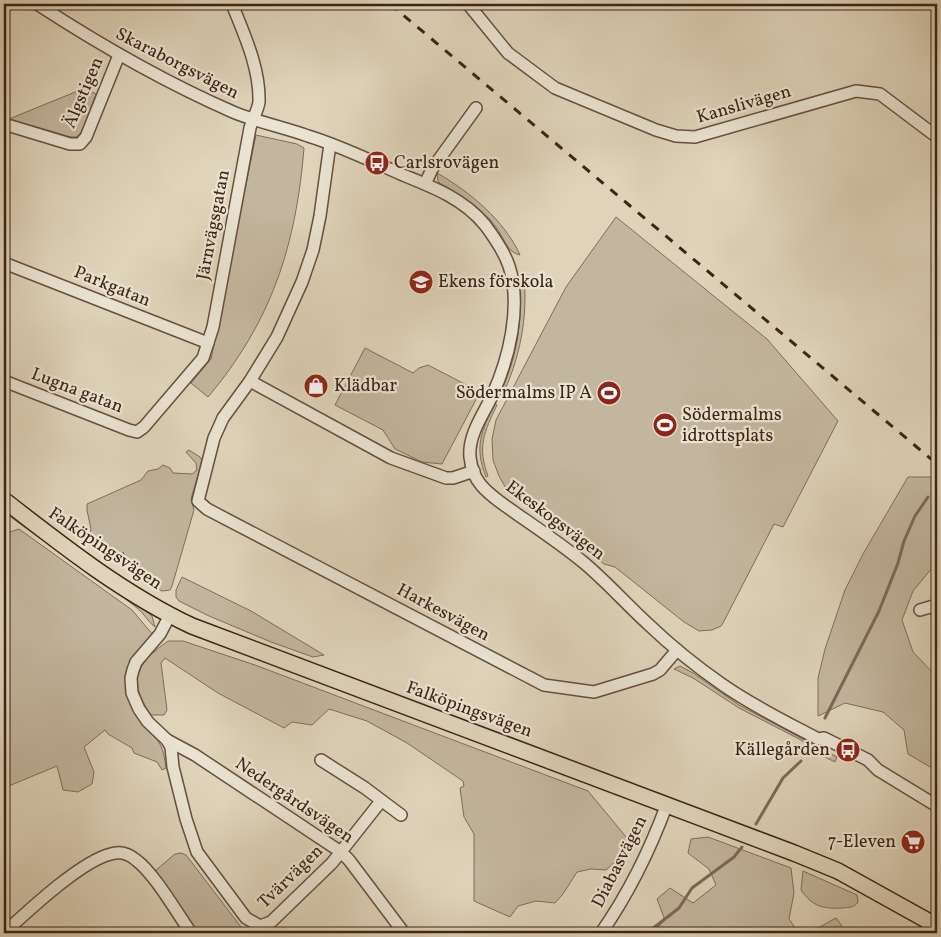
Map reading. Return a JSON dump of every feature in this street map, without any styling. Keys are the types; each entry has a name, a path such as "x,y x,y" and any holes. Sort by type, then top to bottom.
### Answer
{"main road":[{"name":"Falköpingsvägen","path":"4,500 91,565 170,615 214,635 794,852 838,871 937,926"}],"street":[{"name":"Skaraborgsvägen","path":"37,4 89,38 204,99 252,119 330,144 425,184 452,197 483,222 501,249 509,266 512,281 513,322 511,341 498,381 478,422 471,443 469,455 474,471"},
{"name":"Järnvägsgatan","path":"137,432 144,427 197,367 203,358 213,327 252,119 259,104 257,79 249,50 232,4"},
{"name":"Kanslivägen","path":"468,4 508,53 555,88 656,130 676,136 695,137 856,91 880,94 937,137"},
{"name":"Älgstigen","path":"4,124 70,144 80,144 86,137 119,55"},
{"path":"425,184 432,169 476,108"},
{"path":"330,144 320,216 313,250 302,282 277,337 250,381 391,458 446,478 453,478 474,471"},
{"name":"Parkgatan","path":"4,263 208,343"},
{"name":"Lugna gatan","path":"4,381 137,432"},
{"name":"Harkesvägen","path":"250,381 223,418 214,438 198,502 208,509 544,685 594,692 653,674 660,670 677,650"},
{"name":"Ekeskogsvägen","path":"474,471 481,485 495,498 584,563 677,650 705,672 752,704 818,739 822,745 864,767 878,770 937,806"},
{"path":"920,610 937,605"},
{"path":"168,740 148,722 139,709 132,692 131,678 136,662 160,634 170,615"},
{"name":"Nedergårdsvägen","path":"168,740 195,755 341,852 404,933"},
{"name":"Tvärvägen","path":"168,740 186,820 197,852 246,918 260,926 271,922 341,852 380,801"},
{"path":"321,760 365,788 401,815"},
{"name":"Diabasvägen","path":"601,933 630,889 647,854 667,804"},
{"path":"4,933 80,870 104,856 117,852 129,855 141,864 191,933"}],"shaded area":[{"path":"85,88 96,94 82,132 76,137 9,119"},
{"path":"256,135 297,144 304,148 295,217 277,280 264,310 249,340 208,397 191,383 211,359"},
{"path":"437,173 485,208 505,230 520,255 509,248 496,227 478,208 464,197 441,184 438,181"},
{"name":"Södermalms idrottsplats","path":"616,217 767,339 838,421 783,527 774,524 723,623 712,630 699,631 684,622 615,567 604,564 508,492 493,460 492,439 496,420 566,287"},
{"path":"524,275 525,307 521,338 508,383 501,398 499,397 511,366 516,346 520,313 519,288"},
{"path":"365,348 413,373 419,368 428,365 480,392 442,464 422,462 395,449 383,430 335,405"},
{"path":"495,404 497,405 486,432 483,448 488,476 486,477 480,457 481,439"},
{"path":"189,450 200,457 202,461 191,499 194,510 172,586 170,590 162,591 143,581 145,577 144,571 125,557 123,552 121,556 115,558 88,541 91,529 87,504 141,480 148,471 158,469 163,465 170,468 173,473 192,474 197,470 196,463 186,452"},
{"path":"908,477 932,477 937,481 937,562 913,591 902,620 913,652 937,677 937,771 908,754 904,730 883,712 845,703 818,716 818,678 825,649 845,590 863,554"},
{"path":"4,509 147,612 152,616 155,627 121,595 20,524 4,512"},
{"path":"19,529 132,610 153,635 129,664 125,683 135,712 161,746 166,768 162,770 157,762 134,753 132,748 108,734 105,730 84,747 94,772 92,784 78,792 63,790 57,766 4,788 4,534"},
{"path":"182,577 251,611 324,655 313,657 271,642 179,601 176,597 176,590"},
{"path":"168,641 183,641 255,665 588,791 632,844 626,857 615,862 606,870 591,869 577,872 555,903 536,901 518,906 510,917 474,901 474,834 464,817 460,788 464,786 463,781 407,743 367,721 329,709 312,725 292,722 284,728 218,693 165,658 161,663 167,710 164,715 151,715 139,692 138,674 148,657"},
{"path":"680,666 739,705 837,757 835,762 801,740 739,708 693,678 674,669"},
{"path":"708,837 791,868 794,893 789,919 799,933 652,933 665,920 657,899 670,888 693,903 716,885 709,869 688,853 691,839"},
{"path":"181,853 186,855 244,933 197,933 194,930 157,875 156,870 175,854"},
{"path":"803,871 857,895 858,902 853,906 843,908 819,906 805,896 801,890"},
{"path":"836,918 842,926 836,933 799,933 816,929"}],"waterway":[{"path":"825,718 879,611 915,516 928,497"},
{"path":"756,824 783,778 801,761"},
{"path":"647,933 679,908 692,888 734,857 742,847"}],"railway":[{"path":"390,4 937,464"}],"place":[{"name":"Carlsrovägen","path":"377,163"},
{"name":"Ekens förskola","path":"421,282"},
{"name":"Klädbar","path":"316,386"},
{"name":"Södermalms IP A","path":"609,393"},
{"name":"Södermalms idrottsplats","path":"665,425"},
{"name":"Källegården","path":"848,750"},
{"name":"7-Eleven","path":"913,842"}]}
